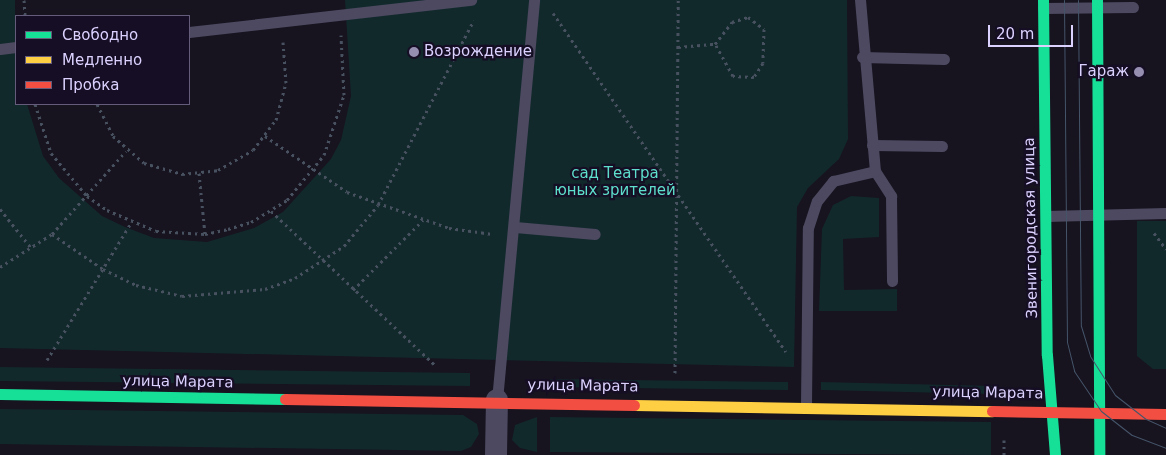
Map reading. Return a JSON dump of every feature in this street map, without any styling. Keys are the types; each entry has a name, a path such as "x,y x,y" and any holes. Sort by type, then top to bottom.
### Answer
{"street":[{"name":"Звенигородская улица","path":"1043,4 1050,409 1055,455"},
{"path":"1097,4 1100,455"},
{"name":"улица Марата","path":"0,394 1050,409 1166,414"},
{"path":"496,455 497,400"}],"lane":[{"path":"190,32 340,17 472,0"},
{"path":"497,400 515,232 534,0"},
{"path":"860,0 862,57 875,171 891,196 892,281"},
{"path":"1043,4 1097,4 1133,7"},
{"path":"0,49 15,47"},
{"path":"862,57 944,59"},
{"path":"872,144 942,146"},
{"path":"806,405 808,228 816,201 833,181 875,171"},
{"path":"1046,216 1166,213"},
{"path":"515,232 594,234"}],"path":[{"path":"24,0 25,15"},
{"path":"675,373 678,0"},
{"path":"549,8 677,188 774,337 806,375"},
{"path":"52,234 103,270 136,285 182,296 265,289 324,263 378,205 476,16"},
{"path":"35,105 51,153 87,196 131,223 156,230 205,234 251,222 271,211 312,172 334,136 342,102 340,17"},
{"path":"678,47 715,44 739,18 758,20 764,28 763,62 754,77 732,76 715,44"},
{"path":"98,105 126,151 162,170 199,173 236,162 265,136 276,120 286,83 281,23"},
{"path":"265,136 312,172 378,205 423,220 515,232"},
{"path":"0,267 32,249 52,234 126,151"},
{"path":"199,173 205,234"},
{"path":"0,209 32,249"},
{"path":"271,211 324,263 434,364"},
{"path":"353,290 423,220"},
{"path":"47,360 131,223"}],"green space":[{"name":"сад Театра юных зрителей","path":"0,0 15,0 15,105 27,105 43,156 59,178 102,216 125,227 154,238 207,242 254,228 283,212 331,159 341,140 351,96 345,0 847,0 848,139 839,159 808,188 797,207 794,367 0,348"},
{"path":"851,196 879,198 879,237 843,239 844,290 897,289 897,311 819,311 822,229 833,205"},
{"path":"1137,221 1166,221 1166,369 1153,369 1137,356"},
{"path":"0,367 470,373 470,386 0,381"},
{"path":"550,379 788,382 788,390 550,387"},
{"path":"821,382 993,386 992,394 821,390"},
{"path":"0,409 463,415 477,424 479,434 471,447 461,451 0,444"},
{"path":"537,417 537,452 520,448 512,440 515,425"},
{"path":"550,417 991,422 991,455 550,452"}],"tram line":[{"path":"1064,0 1067,342 1074,371 1101,411 1132,435 1166,448"},
{"path":"1078,0 1081,326 1090,356 1115,395 1146,419 1166,428"}],"traffic: fast":[{"path":"1043,0 1047,355 1055,455"},
{"path":"1097,0 1099,455"},
{"path":"0,394 285,399"}],"traffic: slow":[{"path":"634,405 992,411"}],"traffic: jam":[{"path":"285,399 634,405"},
{"path":"992,411 1166,414"}],"place":[{"name":"Возрождение","path":"414,52"},
{"name":"Гараж","path":"1139,72"}]}
